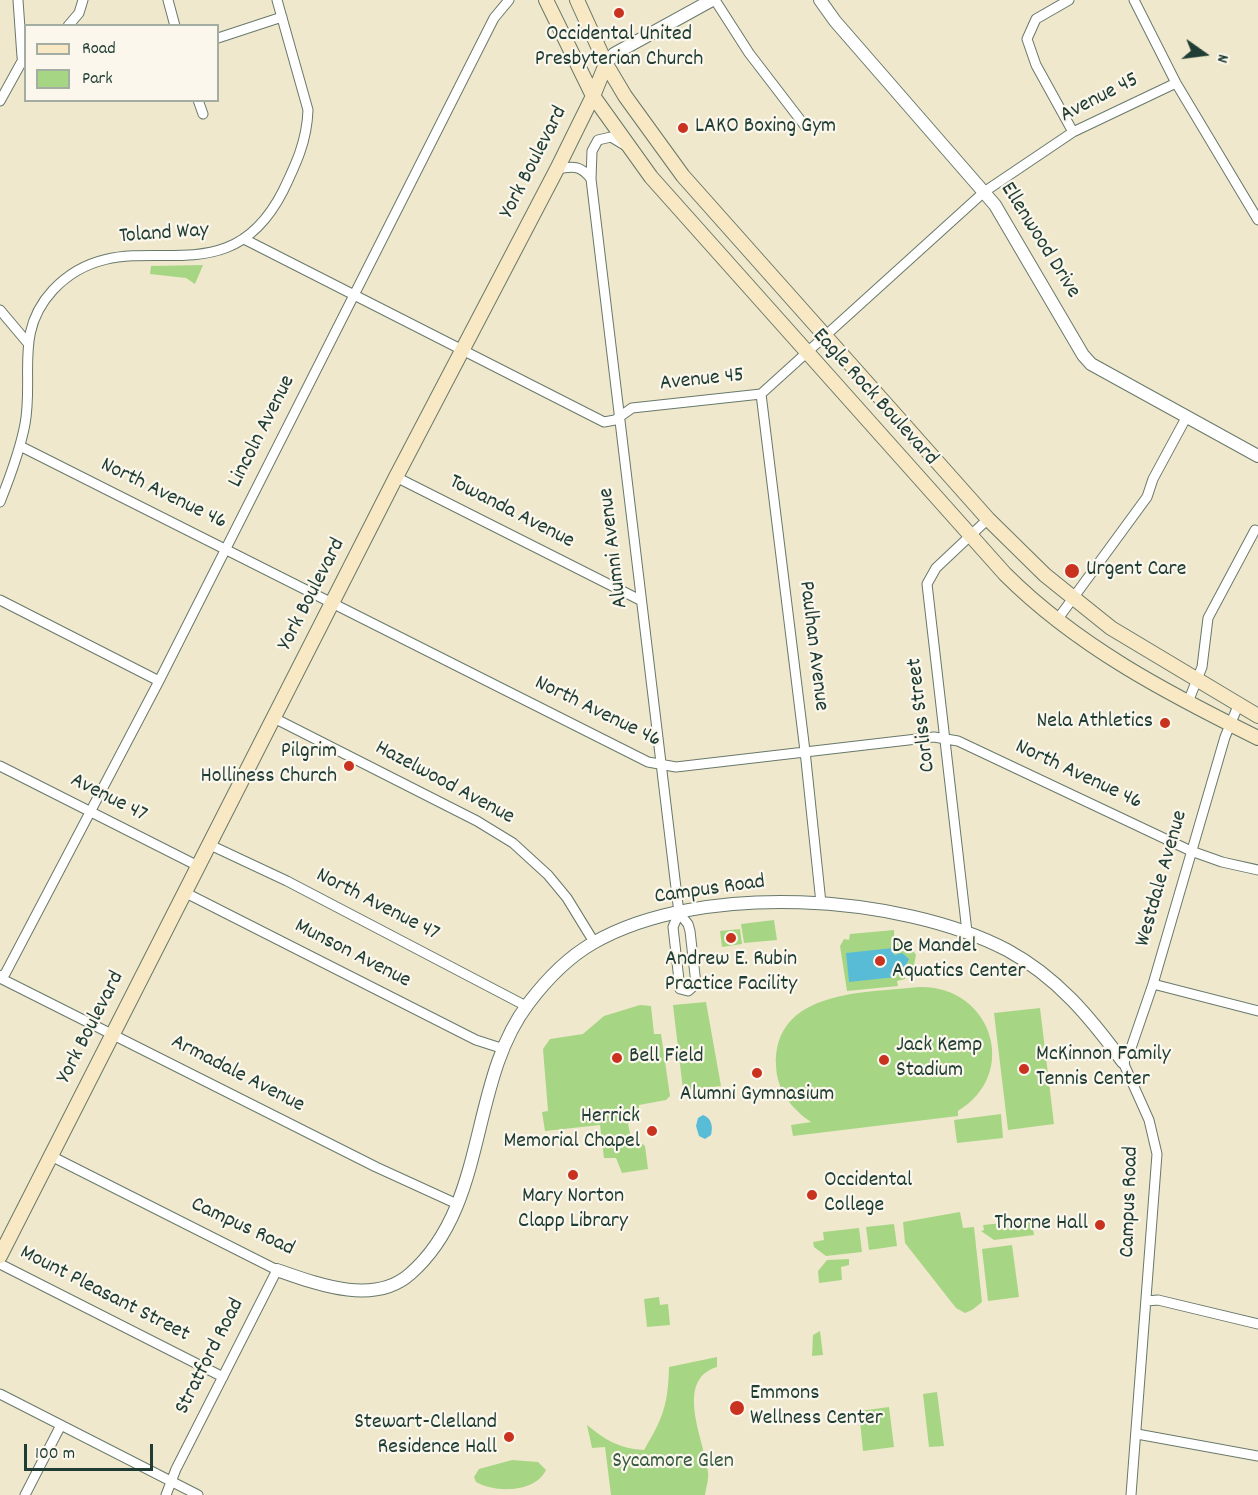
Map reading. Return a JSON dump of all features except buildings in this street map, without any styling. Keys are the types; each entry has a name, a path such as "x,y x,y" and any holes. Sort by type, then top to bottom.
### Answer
{"main road":[{"name":"Eagle Rock Boulevard","path":"546,0 593,96 643,167 806,353 1008,577 1057,620 1131,671 1258,738"},
{"name":"Eagle Rock Boulevard","path":"577,0 606,64 663,150 988,519 1072,600 1140,648 1258,716"},
{"name":"York Boulevard","path":"0,1256 461,350 557,170 606,64"},
{"path":"643,167 663,150"}],"street":[{"path":"0,101 24,56 18,0"},
{"path":"70,24 79,13 83,0"},
{"path":"168,0 175,24"},
{"name":"Toland Way","path":"0,502 20,446 28,399 27,342 34,318 51,292 78,270 110,258 200,255 232,247 246,240 261,227 274,208 301,153 308,126 305,99 277,0"},
{"name":"Lincoln Avenue","path":"0,977 5,974 88,811 159,681 494,18 509,0"},
{"path":"714,0 749,53 805,126"},
{"name":"York Boulevard","path":"606,64 614,54 714,0"},
{"name":"Ellenwood Drive","path":"820,0 835,21 984,192 1058,309 1083,355 1091,364 1258,456"},
{"path":"1069,0 1036,19 1027,39 1036,65 1073,132"},
{"path":"1134,0 1176,83 1258,220"},
{"path":"219,38 282,17"},
{"name":"Avenue 45","path":"246,240 604,422 619,418 632,408 761,394 984,192 1073,132 1176,83"},
{"path":"199,102 203,114"},
{"name":"Alumni Avenue","path":"632,152 618,140 610,137 598,140 592,151 591,179 640,600 663,767 679,913 673,927 680,989 688,991 696,984 690,931 688,924 679,913"},
{"path":"557,170 575,166 586,172 591,179"},
{"path":"0,310 27,342"},
{"name":"Paulhan Avenue","path":"761,394 805,751 820,903"},
{"path":"1057,620 1147,497 1153,479 1186,418"},
{"name":"North Avenue 46","path":"20,446 638,757 663,767 934,737 945,738 958,741 1191,851 1222,862 1258,870"},
{"name":"Towanda Avenue","path":"396,477 640,600"},
{"name":"Corliss Street","path":"967,932 927,584 936,568 988,519"},
{"path":"1188,702 1203,668 1208,618 1255,530"},
{"path":"0,600 159,681"},
{"name":"Westdale Avenue","path":"1123,1062 1131,1048 1153,984 1229,723 1238,706"},
{"name":"Hazelwood Avenue","path":"274,718 477,821 513,843 548,875 567,898 594,942"},
{"name":"Avenue 47","path":"0,766 198,866"},
{"name":"North Avenue 47","path":"208,844 318,897 526,1006"},
{"name":"Munson Avenue","path":"184,892 476,1040 504,1049"},
{"name":"Campus Road","path":"51,1156 277,1270 353,1290 381,1290 411,1273 431,1249 457,1204 504,1049 526,1006 558,969 594,942 631,926 679,913 757,903 820,903 878,910 967,932 1009,951 1048,977 1084,1010 1123,1062 1149,1120 1157,1154 1148,1301 1131,1495"},
{"name":"Armadale Avenue","path":"0,977 376,1167 457,1204"},
{"path":"1153,984 1258,1011"},
{"name":"Mount Pleasant Street","path":"0,1264 223,1377"},
{"name":"Stratford Road","path":"166,1495 277,1270"},
{"path":"1148,1301 1158,1300 1258,1324"},
{"path":"0,1394 198,1495"},
{"path":"25,1495 61,1425"},
{"path":"1137,1434 1258,1456"}],"green space":[{"path":"203,265 195,284 186,278 150,274 151,266"},
{"path":"774,920 777,940 744,943 741,924"},
{"name":"Andrew E. Rubin Practice Facility","path":"740,929 742,944 722,947 720,931"},
{"name":"De Mandel Aquatics Center","path":"894,930 894,939 902,938 903,945 911,948 916,955 913,970 905,975 905,979 897,981 898,986 847,991 840,946 844,939 849,940 850,934"},
{"name":"Jack Kemp Stadium","path":"919,987 944,990 964,1000 980,1015 989,1034 992,1055 989,1075 977,1095 958,1111 958,1116 793,1136 791,1125 811,1122 792,1105 777,1075 779,1041 790,1022 806,1009 826,1000 850,994"},
{"path":"706,1002 721,1086 683,1090 673,1005"},
{"path":"640,1005 651,1006 654,1034 661,1034 670,1096 666,1100 639,1105 639,1119 628,1124 632,1142 640,1142 645,1146 648,1169 622,1173 616,1158 604,1158 600,1125 545,1131 542,1112 548,1111 543,1049 550,1039 583,1034 604,1016"},
{"name":"McKinnon Family Tennis Center","path":"1040,1008 1054,1124 1008,1130 994,1013"},
{"path":"1001,1114 1003,1138 957,1143 954,1120"},
{"path":"960,1212 963,1228 974,1227 982,1302 965,1313 956,1308 905,1243 903,1222"},
{"path":"1032,1220 1034,1235 994,1240 981,1231 984,1230 983,1225"},
{"path":"894,1224 897,1246 869,1250 866,1227"},
{"path":"859,1228 862,1252 826,1256 814,1247 813,1242 824,1240 823,1232"},
{"path":"1012,1245 1019,1297 988,1301 982,1249"},
{"path":"849,1259 849,1265 841,1267 842,1280 819,1283 818,1271 827,1260"},
{"path":"659,1297 660,1305 668,1304 670,1325 647,1327 644,1299"},
{"path":"820,1331 823,1355 812,1356 813,1335"},
{"name":"Sycamore Glen","path":"717,1357 717,1367 704,1374 697,1385 694,1398 698,1429 708,1472 705,1495 611,1495 605,1447 592,1448 587,1425 613,1443 644,1450 663,1411 669,1367"},
{"path":"937,1392 944,1446 929,1447 923,1394"},
{"path":"889,1407 894,1447 863,1451 859,1411"},
{"path":"512,1460 538,1462 546,1470 541,1478 533,1483 514,1489 493,1488 476,1482 474,1477 479,1469"}],"water":[{"path":"893,948 894,955 902,953 909,959 905,967 895,966 896,977 849,982 846,953"},
{"path":"703,1115 708,1118 712,1126 711,1135 705,1139 699,1136 696,1126 698,1118"}],"place":[{"name":"Occidental United Presbyterian Church","path":"619,13"},
{"name":"LAKO Boxing Gym","path":"683,128"},
{"name":"Urgent Care","path":"1072,571"},
{"name":"Nela Athletics","path":"1165,723"},
{"name":"Pilgrim Holliness Church","path":"349,766"},
{"name":"Andrew E. Rubin Practice Facility","path":"731,938"},
{"name":"De Mandel Aquatics Center","path":"880,961"},
{"name":"Bell Field","path":"617,1058"},
{"name":"Jack Kemp Stadium","path":"884,1060"},
{"name":"McKinnon Family Tennis Center","path":"1024,1069"},
{"name":"Alumni Gymnasium","path":"757,1073"},
{"name":"Herrick Memorial Chapel","path":"652,1131"},
{"name":"Mary Norton Clapp Library","path":"573,1175"},
{"name":"Occidental College","path":"812,1195"},
{"name":"Thorne Hall","path":"1100,1225"},
{"name":"Emmons Wellness Center","path":"737,1408"},
{"name":"Stewart-Clelland Residence Hall","path":"509,1437"}]}
